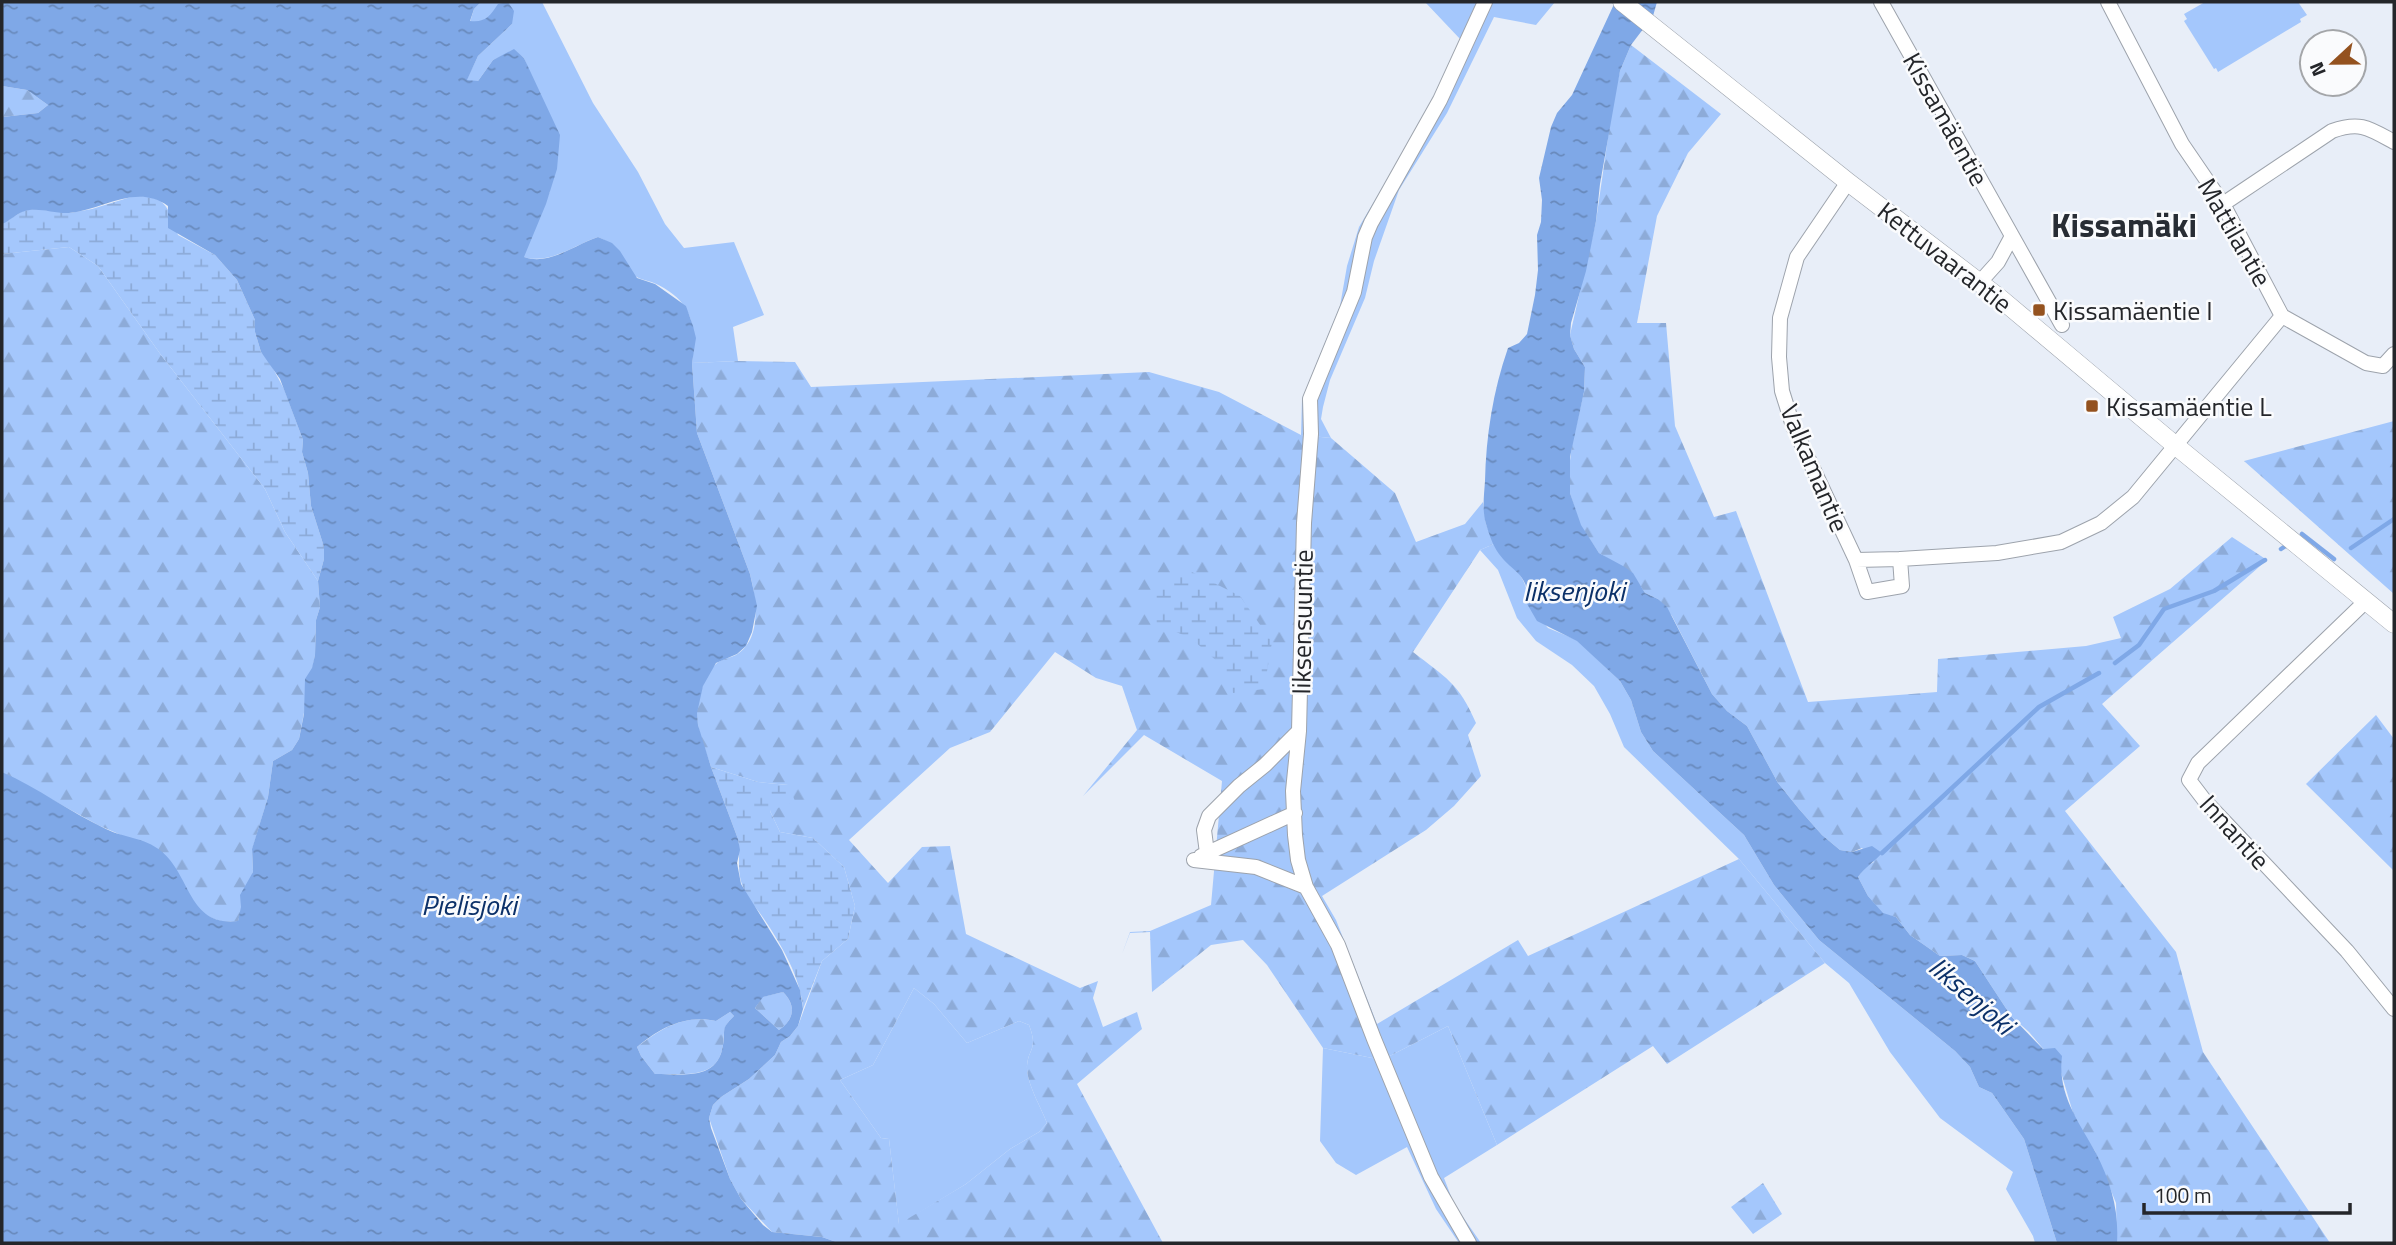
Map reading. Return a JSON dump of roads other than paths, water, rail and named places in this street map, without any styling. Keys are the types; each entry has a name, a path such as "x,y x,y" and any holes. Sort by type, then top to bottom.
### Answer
{"street":[{"name":"Iiksensuuntie","path":"1469,1243 1431,1177 1338,945 1306,887 1294,835 1293,791 1300,731 1304,523 1311,433 1310,400 1354,292 1365,237 1371,223 1440,100 1485,2"},
{"name":"Kettuvaarantie","path":"1622,2 1848,182 1980,282 2394,624"},
{"name":"Kissamäentie","path":"1881,2 2062,325"},
{"name":"Mattilantie","path":"2108,2 2182,144 2223,204 2282,316 2176,446"},
{"path":"2223,204 2332,131 2350,124 2372,129 2394,142"},
{"name":"Valkamantie","path":"1848,182 1797,257 1780,318 1782,391 1793,426 1856,560 1867,592 1902,586 1900,559"},
{"path":"1980,282 1998,262 2012,236"},
{"path":"2282,316 2367,363 2383,366 2394,354"},
{"name":"Valkamantie","path":"1856,560 1997,553 2061,542 2101,523 2133,497 2176,446"},
{"name":"Innantie","path":"2367,601 2199,763 2189,779 2205,801 2347,951 2394,1009"},
{"path":"1207,853 1204,830 1209,816 1300,731"},
{"path":"1295,813 1194,860 1256,867 1306,887"}],"water":[{"name":"Pielisjoki","path":"2,2 481,2 474,9 470,21 480,21 487,18 498,4 508,2 514,11 512,24 478,56 467,80 478,81 493,60 514,49 524,58 560,135 557,169 524,257 552,257 598,237 612,243 620,251 637,278 655,284 686,306 693,326 696,338 692,363 697,433 750,574 757,606 746,646 737,654 716,663 703,686 697,713 698,725 738,839 740,850 737,863 741,884 782,950 800,990 803,1009 798,1026 781,1042 775,1055 749,1079 721,1097 713,1105 709,1118 730,1179 741,1199 763,1225 772,1232 822,1237 839,1243 2,1243 2,772 106,829 154,846 171,861 200,908 209,916 222,921 238,921 240,895 253,872 252,849 268,797 273,761 292,750 299,739 304,714 305,679 312,668 315,655 316,620 320,607 318,581 324,547 311,506 308,473 302,452 303,440 280,379 261,352 255,332 255,320 237,280 215,255 168,228 168,206 144,197 132,197 69,213 30,210 2,224 2,117 38,113 48,105 27,90 2,86","holes":["783,992 790,1002 792,1012 791,1017 779,1030 755,1008 763,997","730,1012 734,1016 725,1027 720,1057 707,1070 688,1074 655,1074 637,1047 674,1024 694,1019 716,1021"]},
{"name":"Iiksenjoki","path":"1615,2 1657,2 1653,16 1631,45 1620,71 1596,221 1586,271 1571,323 1570,335 1574,349 1585,367 1584,392 1570,457 1570,493 1581,525 1599,553 1633,573 1645,593 1667,607 1712,694 1727,711 1747,726 1778,783 1822,835 1840,850 1852,852 1872,846 1882,853 1858,877 1868,896 1883,913 1896,917 1910,935 1940,956 1962,955 1975,961 2011,1016 2043,1049 2055,1048 2062,1056 2061,1070 2066,1095 2110,1186 2117,1219 2117,1243 2057,1243 2024,1139 1992,1093 1979,1087 1970,1067 1955,1051 1819,940 1774,885 1744,835 1653,751 1641,732 1631,700 1620,681 1577,641 1537,621 1526,602 1527,593 1523,580 1499,554 1491,540 1484,508 1489,430 1494,397 1508,348 1519,343 1527,334 1535,295 1538,270 1537,235 1541,222 1542,200 1539,178 1557,113 1572,95"}],"waterway":[{"path":"2351,548 2394,519"},
{"path":"2302,534 2334,559"},
{"path":"2115,663 2139,645 2164,609 2214,591 2265,560"},
{"path":"1882,853 2039,707 2099,673"}],"place":[{"name":"Kissamäentie I","path":"2039,310"},
{"name":"Kissamäentie L","path":"2092,406"}],"district":[{"name":"Kissamäki","path":"2124,225"}]}
